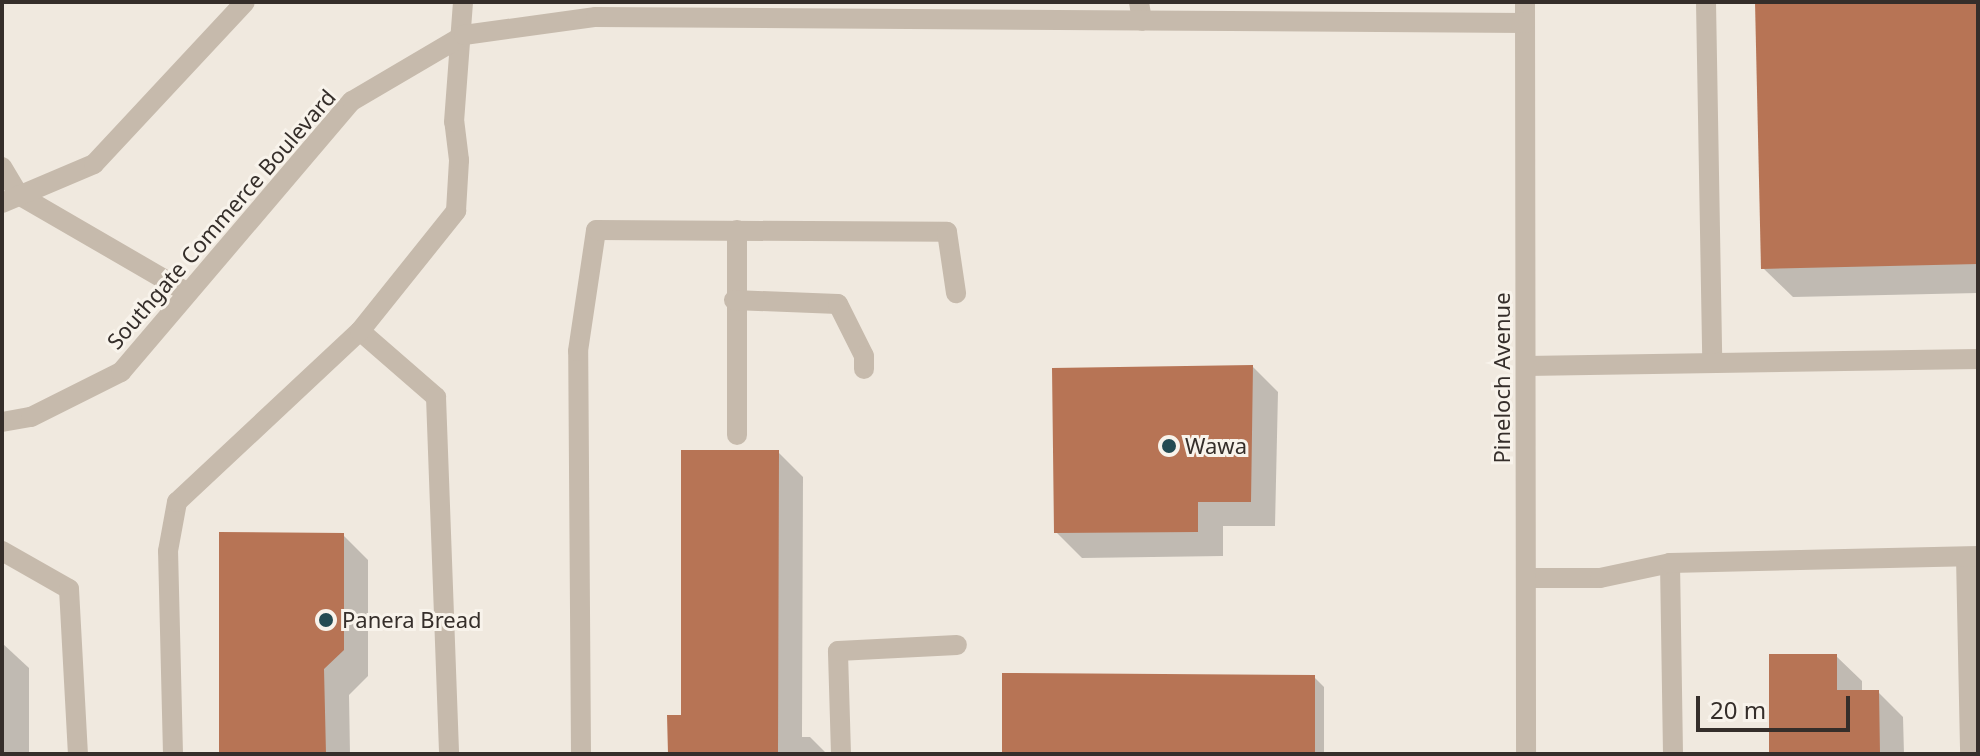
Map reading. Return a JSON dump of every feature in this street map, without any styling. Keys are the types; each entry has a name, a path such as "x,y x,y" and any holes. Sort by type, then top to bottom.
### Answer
{"street":[{"path":"11,199 94,164 245,2"},
{"path":"173,754 168,551 177,502 360,331 456,211 459,160 454,122 464,35 463,2"},
{"path":"1706,2 1712,363"},
{"name":"Southgate Commerce Boulevard","path":"2,422 31,417 121,372 352,101 464,35 596,17 1140,11 1525,12"},
{"name":"Pineloch Avenue","path":"1525,12 1526,754"},
{"path":"2,167 11,199 188,293"},
{"path":"581,754 578,351 596,230 947,232 956,293"},
{"path":"737,230 734,300 737,435"},
{"path":"734,300 803,299 838,304 864,356 864,369"},
{"path":"360,331 436,397 449,754"},
{"path":"1526,366 1978,359"},
{"path":"2,551 69,589 78,754"},
{"path":"1526,578 1600,578 1670,563 1972,556 1970,754"},
{"path":"1670,563 1673,754"},
{"path":"841,754 838,651 957,645"}],"building":[{"path":"1755,2 1978,2 1978,264 1761,269"},
{"path":"1253,365 1251,502 1198,502 1198,532 1054,533 1052,368"},
{"path":"681,450 779,450 778,754 668,754 667,715 681,715"},
{"path":"219,532 344,533 344,650 324,669 326,754 219,754"},
{"path":"1769,654 1837,654 1837,690 1879,690 1880,754 1769,754"},
{"path":"1002,673 1315,675 1315,754 1002,754"}],"place":[{"name":"Wawa","path":"1169,446"},
{"name":"Panera Bread","path":"326,620"}]}
